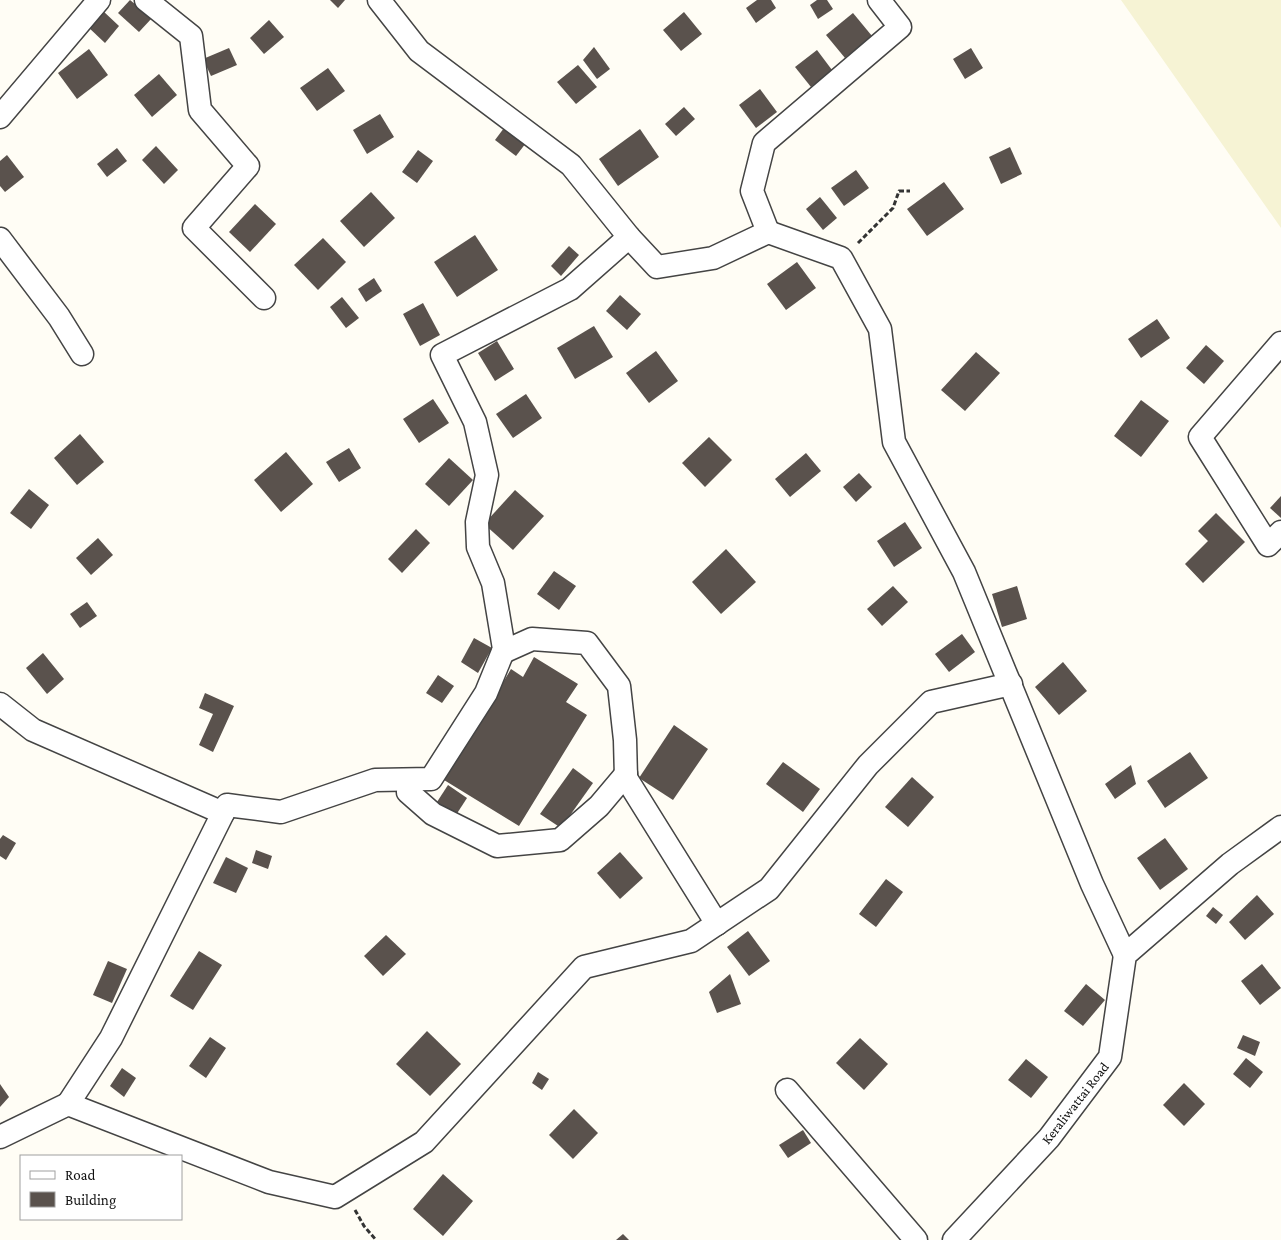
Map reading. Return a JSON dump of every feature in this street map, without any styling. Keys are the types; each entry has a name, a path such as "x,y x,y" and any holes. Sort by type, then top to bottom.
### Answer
{"street":[{"path":"0,117 99,0"},
{"path":"146,0 192,36 200,110 248,166 194,228 264,298"},
{"path":"379,0 419,52 571,165 629,237 657,267 713,258 768,232 841,258 880,329 894,442 964,572 1092,884 1125,955 1230,864 1281,827"},
{"path":"768,232 752,191 764,143 900,27 878,0"},
{"path":"0,1137 68,1104 111,1038 227,805 281,812 375,780 431,780 486,692 504,649 493,582 478,547 477,522 487,475 475,422 442,355 570,289 629,237"},
{"path":"0,239 59,317 82,354"},
{"path":"1281,342 1200,436 1268,545 1281,532"},
{"path":"502,652 532,639 587,643 618,686 626,740 626,778 717,924"},
{"path":"68,1104 269,1182 335,1197 424,1142 584,967 691,941 769,889 868,765 931,702 1011,684"},
{"path":"0,704 33,730 223,813"},
{"path":"409,780 408,792 432,814 496,846 560,840 600,806 626,774"},
{"name":"Keraliwattai Road","path":"954,1240 1049,1138 1110,1057 1125,955"},
{"path":"788,1090 916,1240"}],"path":[{"path":"841,258 894,208 899,190 910,191"},
{"path":"344,1192 364,1226 376,1240"}],"shaded area":[{"path":"1121,0 1281,0 1281,228"}],"building":[{"path":"130,0 152,18 139,32 118,13"},
{"path":"330,0 345,0 338,8"},
{"path":"757,0 771,0 776,8 756,23 746,8"},
{"path":"817,0 827,0 833,9 818,19 810,5"},
{"path":"102,10 119,26 105,43 87,26"},
{"path":"684,12 702,34 681,51 663,30"},
{"path":"853,13 872,36 845,58 826,35"},
{"path":"269,20 284,37 264,54 250,38"},
{"path":"594,47 610,69 597,79 583,60"},
{"path":"229,48 237,65 211,76 203,59"},
{"path":"971,48 983,68 965,79 953,59"},
{"path":"89,49 108,75 77,99 58,73"},
{"path":"817,50 832,70 811,87 795,67"},
{"path":"578,65 597,87 576,104 557,82"},
{"path":"328,68 345,91 317,111 300,88"},
{"path":"159,74 177,95 152,117 134,95"},
{"path":"760,89 777,112 756,128 739,105"},
{"path":"684,107 695,119 676,136 665,124"},
{"path":"380,114 394,137 367,154 353,130"},
{"path":"507,124 529,139 516,156 495,140"},
{"path":"640,129 659,157 618,186 599,159"},
{"path":"156,146 178,170 164,184 142,160"},
{"path":"1010,147 1022,174 1001,184 989,157"},
{"path":"117,148 127,161 107,177 97,164"},
{"path":"418,150 433,161 417,183 402,172"},
{"path":"7,155 24,177 5,192 0,186 0,161"},
{"path":"856,170 869,188 844,206 831,188"},
{"path":"944,182 964,209 927,236 907,209"},
{"path":"371,192 395,218 364,247 340,221"},
{"path":"820,197 837,218 823,230 806,209"},
{"path":"255,204 276,224 250,252 229,232"},
{"path":"475,235 498,270 457,297 434,262"},
{"path":"323,238 346,262 318,290 294,265"},
{"path":"569,246 579,255 561,276 551,266"},
{"path":"797,262 816,288 786,310 767,284"},
{"path":"374,278 382,291 366,302 358,289"},
{"path":"620,295 641,314 627,330 606,311"},
{"path":"342,297 359,318 346,328 330,307"},
{"path":"423,303 440,335 420,346 403,314"},
{"path":"1157,319 1170,338 1141,358 1128,339"},
{"path":"594,326 613,357 575,379 557,348"},
{"path":"497,341 514,369 495,381 478,353"},
{"path":"1206,345 1224,361 1204,384 1186,368"},
{"path":"656,351 678,381 649,403 626,373"},
{"path":"976,352 1000,373 965,411 941,390"},
{"path":"526,394 542,418 513,438 496,414"},
{"path":"433,399 449,423 419,443 403,419"},
{"path":"1141,400 1169,421 1141,457 1114,436"},
{"path":"80,434 104,462 77,485 54,458"},
{"path":"709,437 732,460 705,487 682,463"},
{"path":"349,448 361,468 339,482 326,462"},
{"path":"286,452 313,484 281,512 254,480"},
{"path":"806,453 821,471 790,497 775,479"},
{"path":"449,458 473,480 449,506 425,484"},
{"path":"859,473 872,487 856,502 843,487"},
{"path":"29,489 49,505 31,529 10,513"},
{"path":"515,490 544,516 513,550 484,524"},
{"path":"1281,496 1281,518 1270,508"},
{"path":"1216,513 1245,542 1203,583 1185,564 1208,541 1198,531"},
{"path":"905,522 922,548 894,567 877,541"},
{"path":"416,529 430,543 402,573 388,559"},
{"path":"98,538 113,555 91,575 76,558"},
{"path":"726,549 756,582 721,614 692,582"},
{"path":"554,571 576,586 559,610 537,594"},
{"path":"893,586 908,602 882,626 867,609"},
{"path":"1017,586 1027,619 1002,627 992,594"},
{"path":"87,602 97,616 80,628 70,614"},
{"path":"962,634 975,652 949,672 935,654"},
{"path":"474,638 492,648 478,673 461,662"},
{"path":"43,653 64,679 47,694 26,668"},
{"path":"534,657 578,684 566,702 587,715 519,826 444,780 511,669 523,677"},
{"path":"1063,662 1087,691 1059,715 1035,687"},
{"path":"438,675 454,686 442,703 426,693"},
{"path":"205,693 234,706 213,752 199,745 213,714 199,708"},
{"path":"674,725 708,749 673,800 639,778"},
{"path":"1190,752 1208,778 1165,808 1147,781"},
{"path":"783,762 820,789 803,812 766,784"},
{"path":"1131,765 1136,784 1115,799 1105,784"},
{"path":"573,768 593,783 561,828 540,814"},
{"path":"912,777 934,797 908,827 885,807"},
{"path":"448,785 467,798 456,815 437,802"},
{"path":"3,835 16,843 6,860 0,856 0,839"},
{"path":"1165,838 1188,869 1160,890 1137,858"},
{"path":"256,850 272,856 268,869 252,863"},
{"path":"620,852 643,878 620,899 597,873"},
{"path":"226,857 248,868 236,893 213,883"},
{"path":"886,879 903,892 876,927 859,914"},
{"path":"1257,895 1274,914 1245,940 1229,922"},
{"path":"1213,907 1223,915 1216,924 1206,916"},
{"path":"748,931 770,961 749,976 727,947"},
{"path":"386,935 406,954 383,976 364,956"},
{"path":"199,951 222,965 193,1010 170,996"},
{"path":"108,961 127,969 112,1003 93,995"},
{"path":"1262,964 1281,988 1260,1005 1241,981"},
{"path":"730,974 741,1004 717,1013 709,992"},
{"path":"1086,984 1105,1000 1083,1026 1064,1011"},
{"path":"427,1031 461,1064 430,1096 396,1064"},
{"path":"1243,1035 1260,1042 1255,1056 1237,1048"},
{"path":"210,1037 226,1048 206,1078 189,1066"},
{"path":"860,1038 888,1064 864,1090 836,1063"},
{"path":"1246,1058 1263,1072 1250,1088 1233,1074"},
{"path":"1026,1059 1048,1077 1031,1098 1008,1080"},
{"path":"122,1068 136,1078 124,1097 110,1086"},
{"path":"538,1072 549,1079 542,1090 532,1083"},
{"path":"1184,1083 1205,1104 1184,1126 1163,1105"},
{"path":"0,1084 9,1097 0,1107"},
{"path":"574,1109 598,1133 573,1159 549,1135"},
{"path":"803,1130 811,1143 788,1158 779,1145"},
{"path":"443,1174 473,1201 443,1236 413,1209"},
{"path":"623,1234 629,1240 616,1240"}]}
